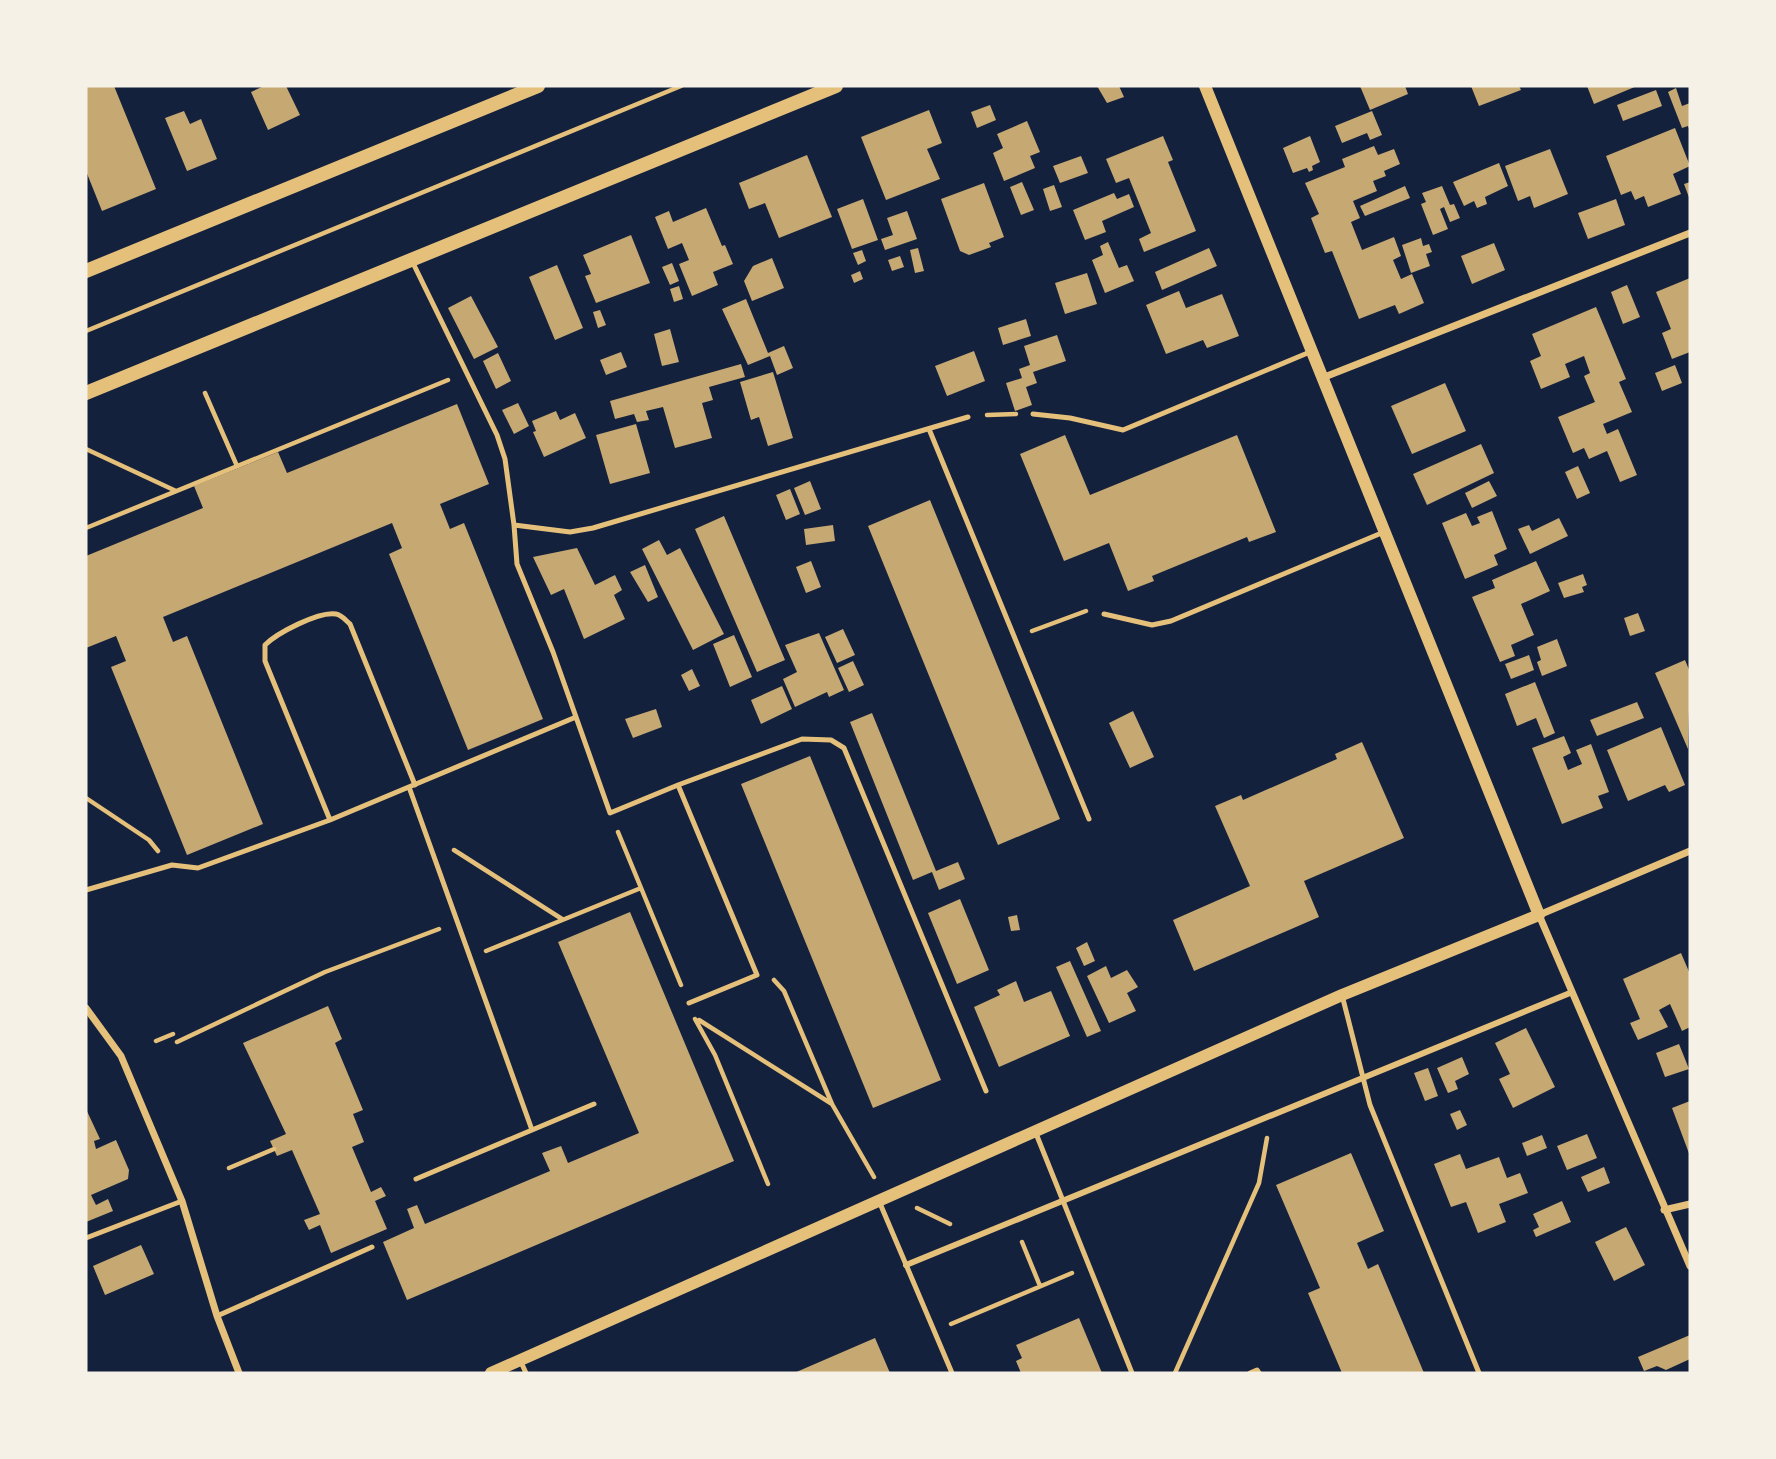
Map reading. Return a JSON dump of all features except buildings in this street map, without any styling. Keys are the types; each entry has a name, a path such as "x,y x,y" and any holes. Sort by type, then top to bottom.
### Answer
{"main road":[{"path":"86,271 538,86"},
{"path":"86,393 836,86"}],"street":[{"path":"1205,86 1570,993 1690,1266"},
{"path":"1322,379 1690,233"},
{"path":"492,1373 1342,995 1690,851"},
{"path":"906,1265 1570,993"},
{"path":"86,1008 121,1056 182,1201 217,1316 239,1373"},
{"path":"1664,1210 1690,1204"}],"lane":[{"path":"410,259 468,372 505,459 517,564 610,813 802,739 831,740 844,748 986,1091"},
{"path":"1033,414 1070,418 1117,429 1130,428 1311,352"},
{"path":"514,525 570,532 590,528 968,417"},
{"path":"929,429 1089,819"},
{"path":"1104,614 1152,625 1171,621 1384,532"},
{"path":"330,820 265,660 265,645 276,634 327,613 340,615 350,624 412,786 532,1130"},
{"path":"86,890 172,865 198,868 330,820 576,717"},
{"path":"678,785 757,975 689,1003"},
{"path":"1342,995 1370,1105 1479,1373"},
{"path":"415,1179 594,1104"},
{"path":"1035,1131 1132,1373"},
{"path":"86,1238 182,1201"},
{"path":"879,1201 952,1373"},
{"path":"217,1316 372,1247"},
{"path":"520,1360 526,1373"},
{"path":"1250,1373 1257,1370 1259,1373"}],"path":[{"path":"86,331 681,86"},
{"path":"86,528 468,372"},
{"path":"205,393 237,466"},
{"path":"968,417 1033,414"},
{"path":"86,449 176,491"},
{"path":"1015,639 1080,612 1104,614"},
{"path":"86,798 149,840 172,865"},
{"path":"610,813 768,1184"},
{"path":"426,832 562,920"},
{"path":"471,956 641,888"},
{"path":"177,1042 325,972 458,922"},
{"path":"757,975 773,979 784,991 832,1104 876,1182 893,1195 975,1236"},
{"path":"695,1017 832,1104"},
{"path":"156,1041 173,1034"},
{"path":"1175,1373 1259,1183 1266,1156 1269,1116"},
{"path":"229,1168 274,1149"},
{"path":"1033,1237 1020,1243 1040,1286"},
{"path":"934,1332 1089,1265"}]}
